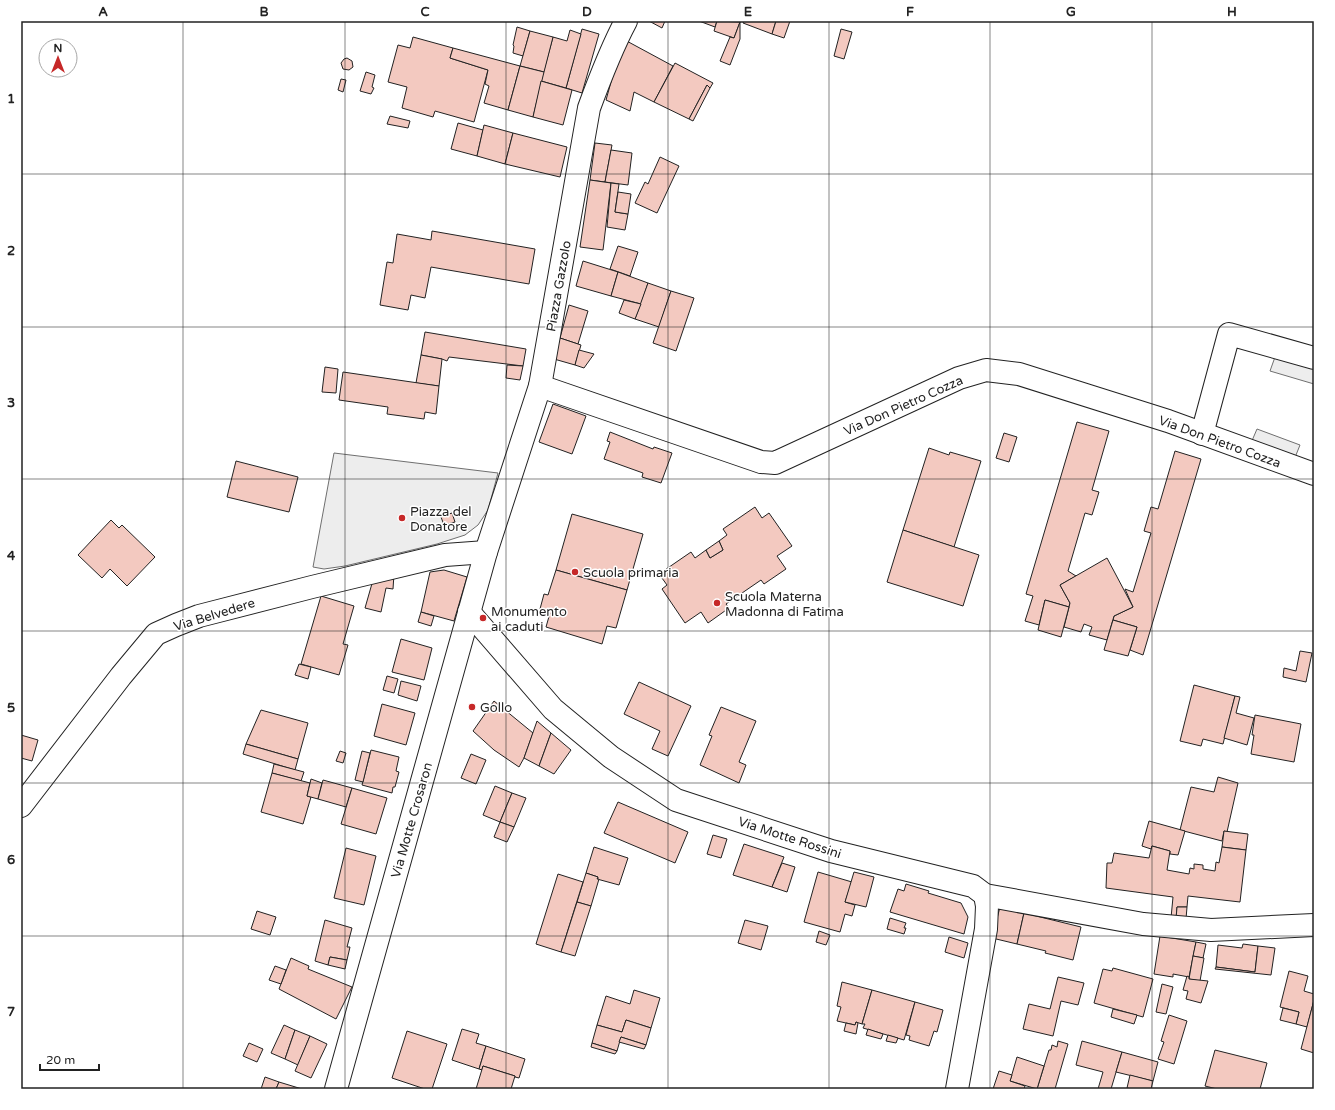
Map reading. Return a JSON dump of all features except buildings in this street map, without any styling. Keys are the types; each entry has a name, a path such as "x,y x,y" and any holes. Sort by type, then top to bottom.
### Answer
{"street":[{"name":"Piazza Gazzolo","path":"486,552 540,386 589,108 616,40 626,21"},
{"path":"1202,434 1229,334 1314,358"},
{"name":"Via Don Pietro Cozza","path":"540,386 761,462 775,463 959,378 986,370 1019,374 1202,434 1314,474"},
{"name":"Via Motte Crosaron","path":"336,1089 486,552"},
{"name":"Via Belvedere","path":"21,806 121,676 156,634 199,616 312,586 445,555 486,552"},
{"name":"Via Motte Rossini","path":"469,612 553,709 611,757 676,800 831,851 973,886 985,895"},
{"path":"957,1089 986,929 987,906 985,895 1143,924 1211,930 1314,925"}],"shaded area":[{"path":"1275,357 1314,369 1314,384 1270,371"},
{"path":"1257,429 1300,445 1294,460 1251,443"},
{"name":"Piazza del Donatore","path":"334,453 498,473 488,510 478,525 465,535 437,544 345,566 324,569 313,567"}],"place":[{"name":"Piazza del Donatore","path":"402,518"},
{"name":"Scuola primaria","path":"575,572"},
{"name":"Scuola Materna Madonna di Fatima","path":"717,603"},
{"name":"Monumento ai caduti","path":"483,618"},
{"name":"Gollo","path":"472,707"}]}
